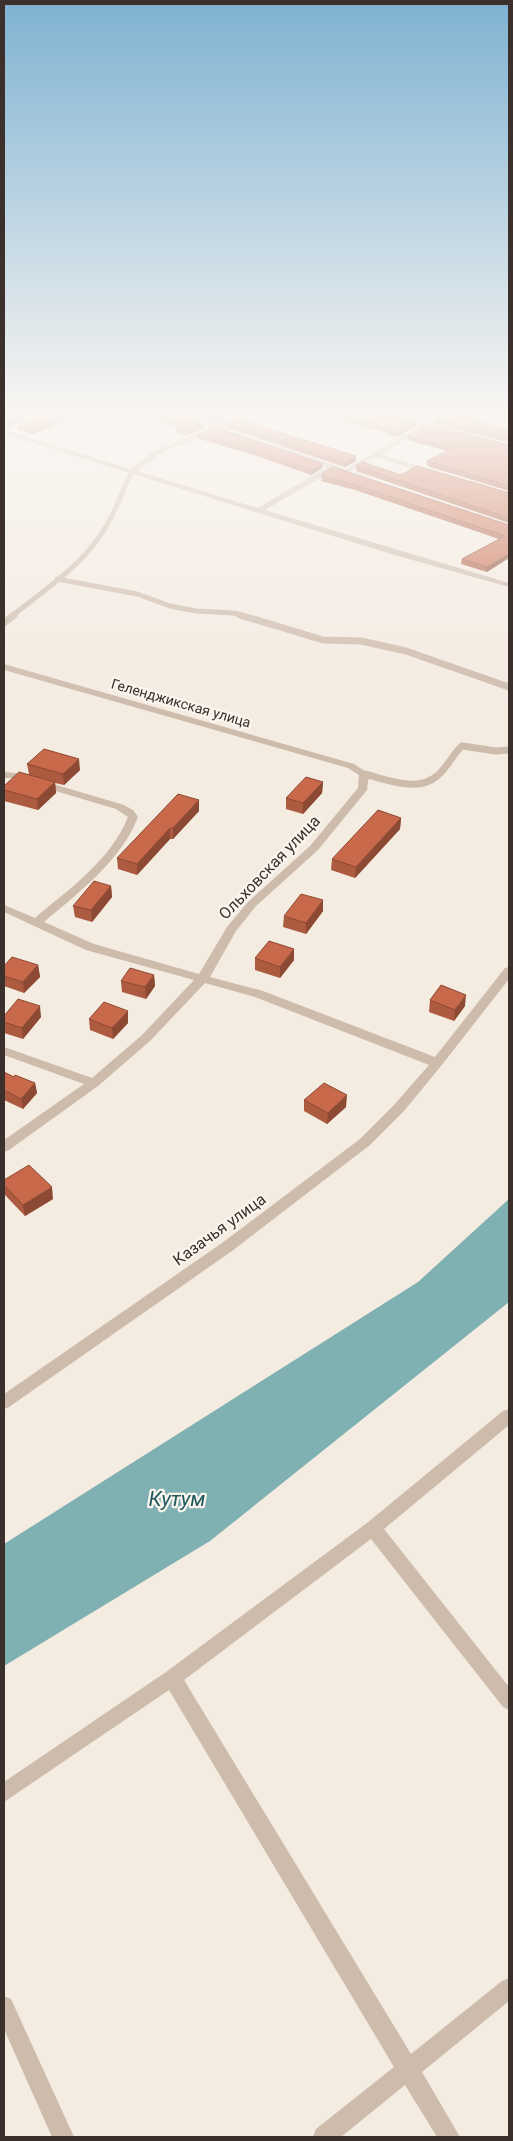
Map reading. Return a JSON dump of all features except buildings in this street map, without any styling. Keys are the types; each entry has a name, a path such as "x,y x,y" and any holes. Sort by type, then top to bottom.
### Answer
{"street":[{"path":"269,513 394,552 509,585"},
{"name":"Геленджикская улица","path":"4,667 351,766 364,774"},
{"name":"Ольховская улица","path":"4,1147 94,1083 146,1038 203,978 230,929 252,904 314,848 363,788 364,774"},
{"path":"4,775 13,775 111,804 129,812 133,817 131,827 121,842 87,878 36,923"},
{"path":"4,908 90,947 159,968 259,994 437,1064"},
{"name":"Казачья улица","path":"4,1402 227,1247 365,1142 399,1108 437,1064 509,971"},
{"path":"4,1051 94,1083"},
{"path":"4,1793 172,1678 373,1528 509,1416"},
{"path":"373,1528 509,1701"},
{"path":"172,1678 449,2137"},
{"path":"324,2137 509,1988"},
{"path":"4,2006 63,2137"}],"lane":[{"path":"4,623 81,559 100,535 113,513"},
{"path":"57,579 137,594 170,606 196,611 234,613 323,640 361,641 406,651 509,687"},
{"path":"364,774 414,784 425,783 436,777 462,746 496,751 509,750"}],"water":[{"name":"Кутум","path":"509,1199 509,1302 210,1541 4,1666 4,1544 418,1282"}]}
